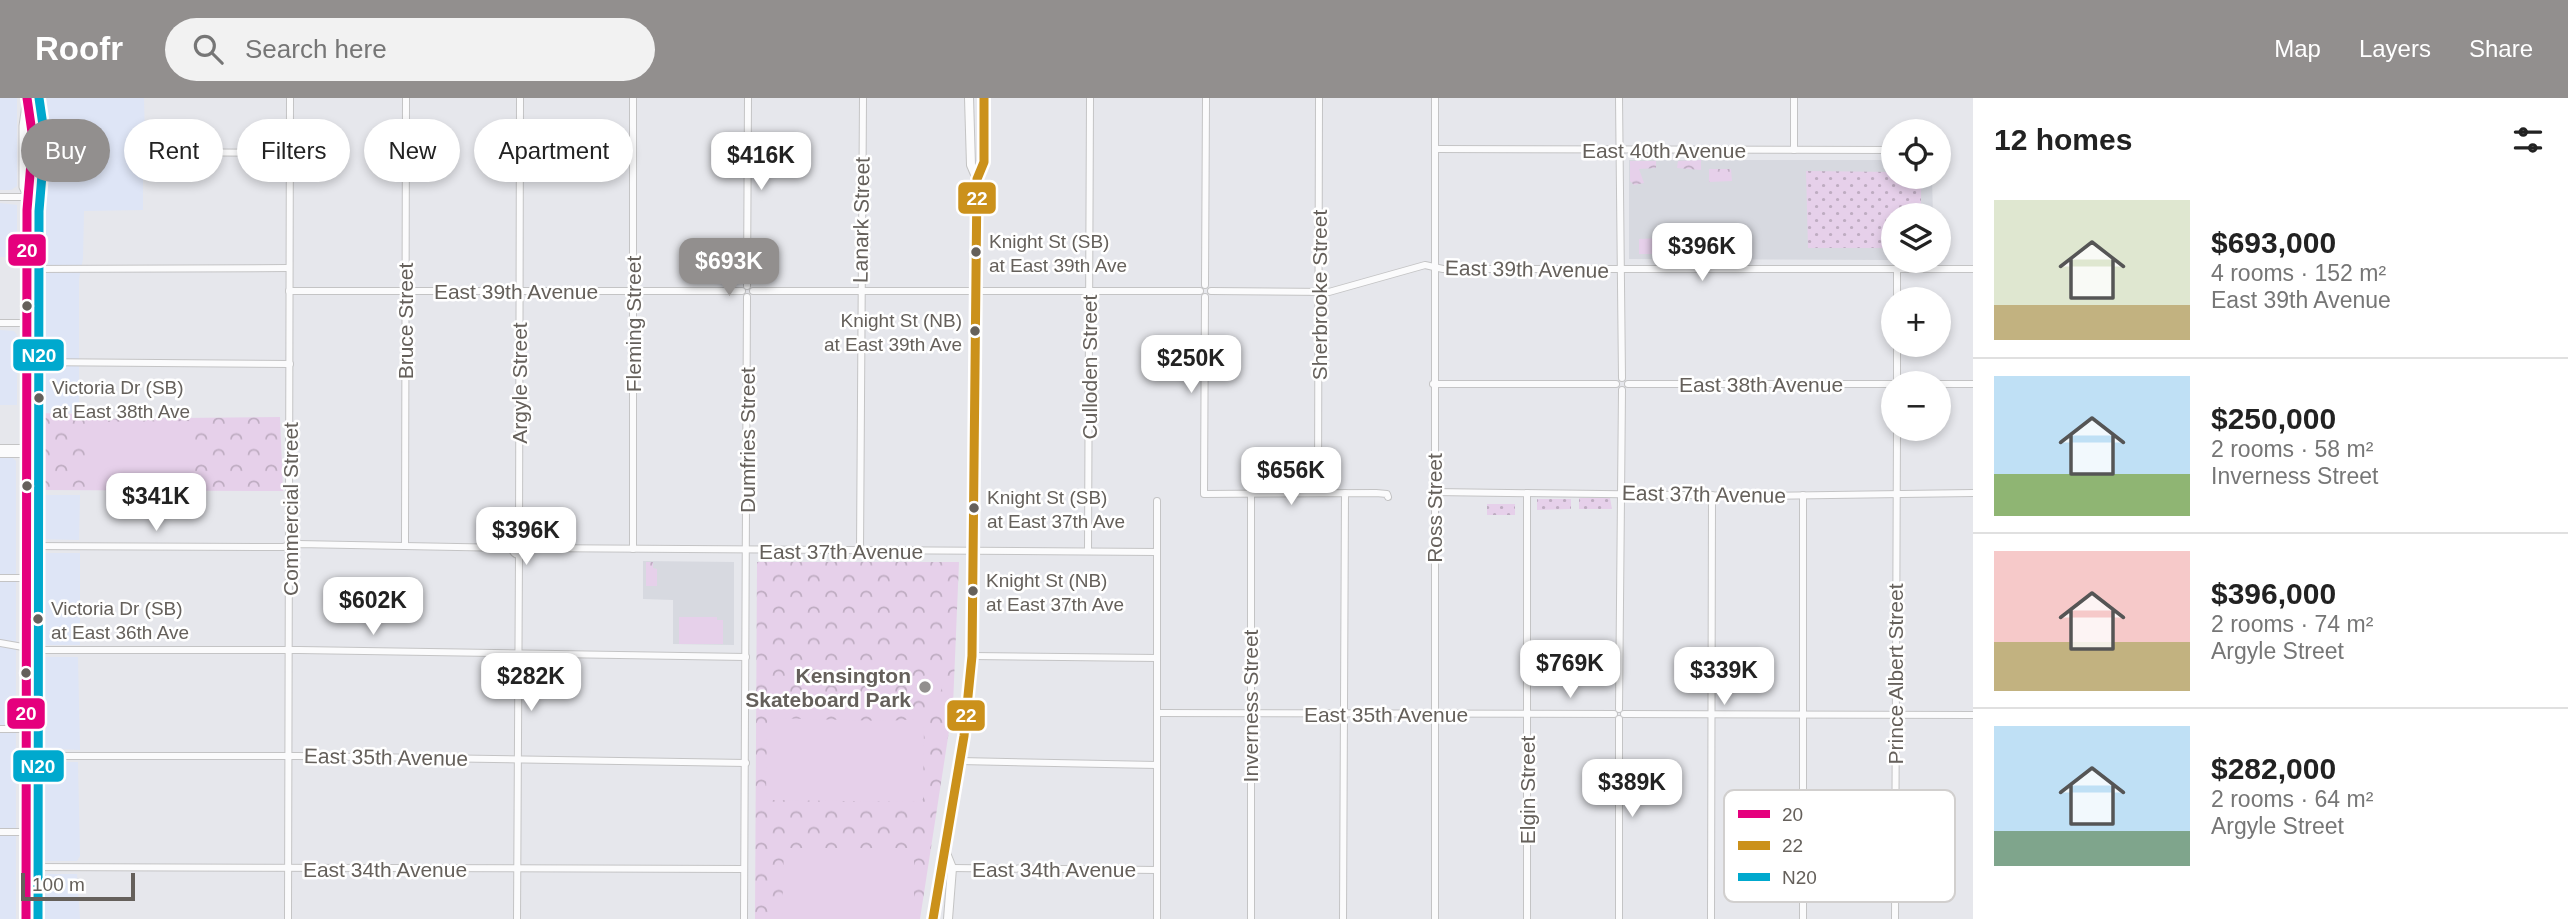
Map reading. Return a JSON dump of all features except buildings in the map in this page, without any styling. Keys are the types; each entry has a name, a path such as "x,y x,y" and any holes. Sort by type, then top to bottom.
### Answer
{"main road":[{"path":"969,98 971,164 977,179"},
{"path":"933,919 960,761 972,656 977,179 984,162 984,98"},
{"path":"946,853 952,868 948,919"}],"street":[{"path":"26,919 27,196 23,187 23,126 27,98"},
{"name":"Commercial Street","path":"290,98 290,119"},
{"name":"Bruce Street","path":"405,98 405,545"},
{"name":"Argyle Street","path":"519,542 520,98"},
{"name":"Fleming Street","path":"633,98 633,549"},
{"path":"747,289 748,98"},
{"name":"Lanark Street","path":"860,551 863,98"},
{"name":"Culloden Street","path":"1088,551 1090,98"},
{"path":"1206,98 1202,288 1205,297 1204,494 1345,493 1387,494 1388,498"},
{"name":"Sherbrooke Street","path":"1318,493 1320,98"},
{"name":"Ross Street","path":"1435,98 1435,919"},
{"path":"1619,98 1622,378 1628,384 1622,390 1620,493 1619,919"},
{"path":"1794,98 1794,150"},
{"name":"East 40th Avenue","path":"1435,149 1881,150"},
{"name":"Commercial Street","path":"288,919 290,182"},
{"path":"0,197 27,196"},
{"name":"East 39th Avenue","path":"1211,291 1320,292 1425,265 1621,270 1881,269"},
{"path":"27,269 289,268"},
{"name":"East 39th Avenue","path":"1951,269 1973,269"},
{"path":"1202,288 1211,291 1205,297"},
{"name":"East 39th Avenue","path":"289,291 976,291 1202,288"},
{"name":"Dumfries Street","path":"744,919 747,289"},
{"path":"0,323 27,323"},
{"path":"27,362 290,363"},
{"path":"1433,384 1616,384 1622,378"},
{"name":"East 38th Avenue","path":"1628,384 1881,383"},
{"path":"1616,384 1622,390"},
{"path":"1951,384 1973,384"},
{"name":"Prince Albert Street","path":"1895,790 1898,441"},
{"path":"0,448 27,451"},
{"path":"0,454 27,451"},
{"name":"East 37th Avenue","path":"1434,492 1712,495 1973,493"},
{"name":"Inverness Street","path":"1251,493 1251,919"},
{"path":"1343,919 1345,493"},
{"name":"Elgin Street","path":"1527,493 1527,919"},
{"path":"1711,919 1712,495"},
{"path":"1803,495 1803,790"},
{"path":"1157,501 1157,919"},
{"path":"26,546 405,545 512,548 519,542 526,548 519,555 517,919"},
{"path":"512,548 519,555"},
{"name":"East 37th Avenue","path":"526,548 1157,552"},
{"path":"0,578 26,578"},
{"path":"0,643 40,650 289,650 746,657"},
{"path":"972,656 1157,658"},
{"name":"East 35th Avenue","path":"1157,713 1973,715"},
{"path":"0,729 26,729"},
{"name":"East 35th Avenue","path":"26,756 288,756 746,763"},
{"path":"960,761 1157,765"},
{"path":"0,832 26,832"},
{"name":"East 34th Avenue","path":"26,867 744,869"},
{"name":"East 34th Avenue","path":"952,868 1157,870"}],"shaded area":[{"path":"0,98 17,98 17,186 11,190 0,190"},
{"path":"37,98 144,98 144,119 124,119 124,182 143,182 143,210 84,211 83,259 79,279 79,413 37,413 37,182 110,182 110,119 37,119"},
{"path":"1629,160 1881,160 1881,189 1932,189 1933,203 1881,203 1881,260 1629,259"},
{"path":"0,203 17,205 17,257 0,257"},
{"path":"0,330 14,331 17,335 17,405 0,405"},
{"path":"0,457 12,457 16,461 16,919 0,919"},
{"path":"36,495 80,495 79,540 38,539"},
{"path":"40,553 80,553 80,645 41,645 36,641 36,558"},
{"path":"643,561 734,562 734,645 673,644 673,600 643,599"},
{"path":"40,657 78,657 80,750 37,748 35,662"},
{"path":"41,762 78,762 80,856 77,861 41,861 35,856 36,768"},
{"path":"42,874 77,874 80,919 35,919 35,879"}],"green space":[{"path":"1701,160 1701,170 1677,168 1678,161"},
{"path":"1630,161 1656,161 1656,168 1639,169 1644,183 1634,185 1630,181"},
{"path":"1709,169 1731,169 1732,181 1709,182"},
{"path":"1806,171 1881,172 1881,189 1921,189 1921,203 1881,203 1881,248 1808,248"},
{"path":"1664,238 1664,254 1639,254 1639,239"},
{"path":"39,413 77,414 81,419 280,417 283,491 39,490"},
{"path":"195,421 195,478 89,479 88,422"},
{"path":"1579,498 1610,498 1612,509 1579,509"},
{"path":"1537,499 1571,499 1571,509 1537,510"},
{"path":"1487,504 1515,504 1515,515 1487,515"},
{"path":"646,562 653,562 653,568 657,569 657,586 646,586"},
{"path":"757,562 959,562 953,705 920,919 755,919"},
{"path":"679,617 717,617 717,620 723,620 723,644 679,644"},
{"name":"Kensington Skateboard Park","path":"933,674 943,686 936,702 914,695 903,683 905,677 910,679"},
{"path":"770,718 887,721 918,719 924,726 923,799 920,802 766,800 767,722"},
{"path":"784,848 914,848 914,919 782,919"}],"transit line":[{"name":"20","path":"26,919 27,210 33,139 27,98"},
{"name":"N20","path":"38,919 39,211 45,139 39,98"},
{"name":"22","path":"933,919 964,736 972,656 977,179 984,162 984,98"}],"place":[{"name":"Knight St (SB) at East 39th Ave","path":"976,252"},
{"name":"Knight St (NB) at East 39th Ave","path":"975,331"},
{"name":"Victoria Dr (SB) at East 38th Ave","path":"39,398"},
{"name":"Knight St (SB) at East 37th Ave","path":"974,508"},
{"name":"Knight St (NB) at East 37th Ave","path":"973,591"},
{"name":"Victoria Dr (SB) at East 36th Ave","path":"38,619"},
{"name":"Kensington Skateboard Park","path":"925,687"}]}
